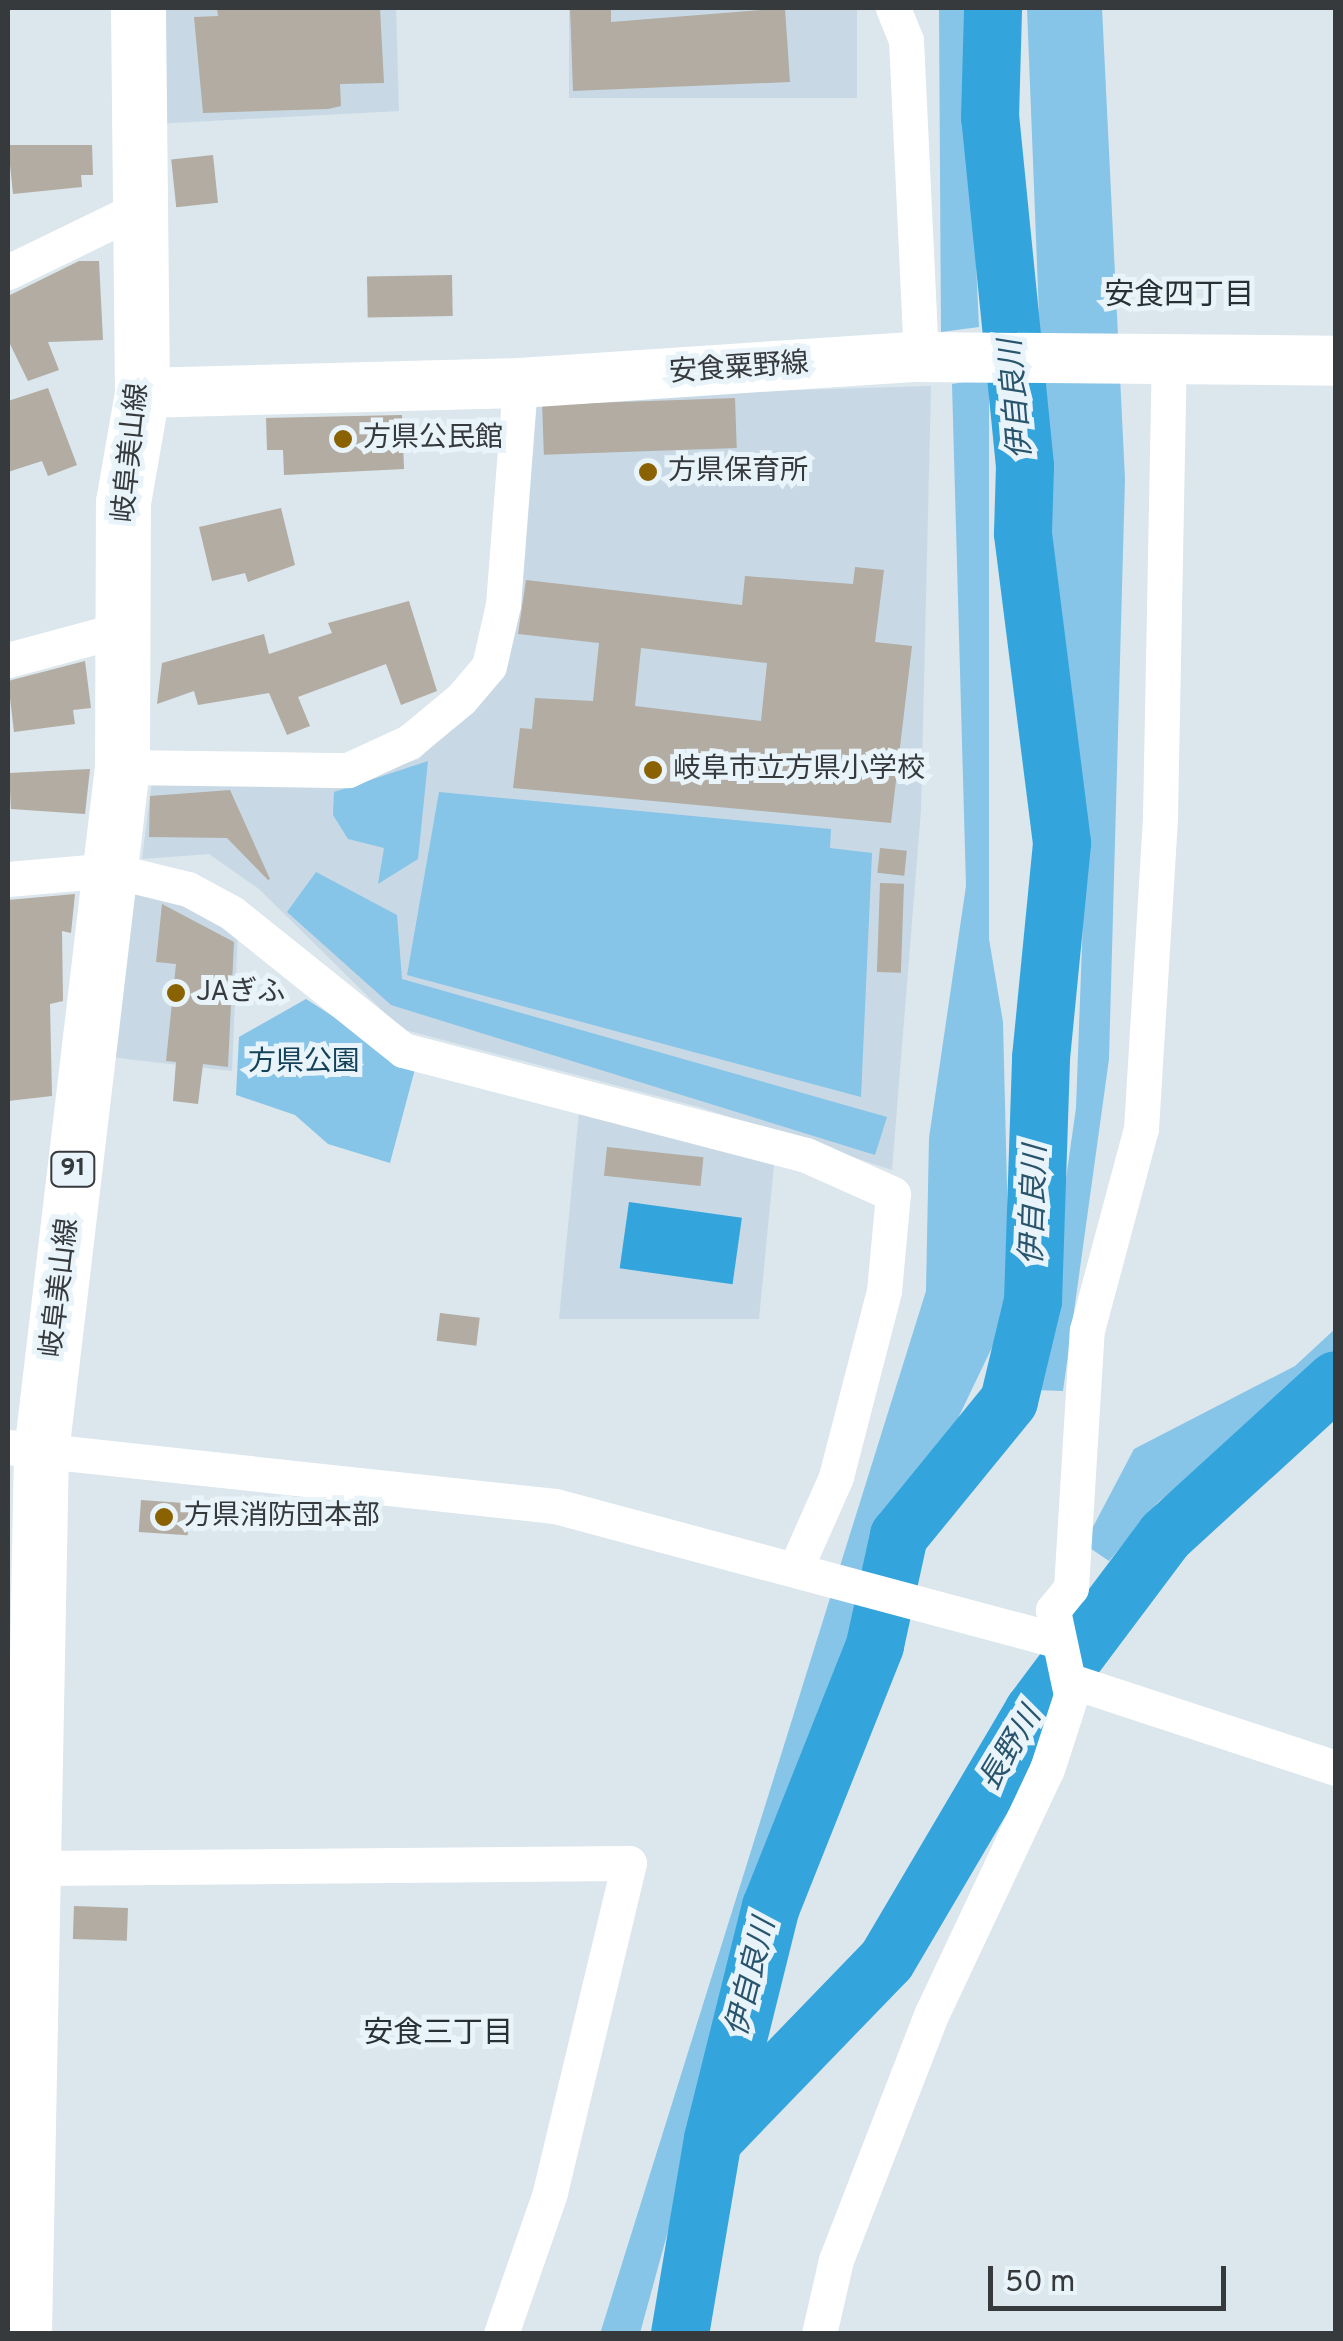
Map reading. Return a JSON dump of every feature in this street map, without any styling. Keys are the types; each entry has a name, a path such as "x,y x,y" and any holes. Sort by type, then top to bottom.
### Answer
{"main road":[{"name":"岐阜美山線","path":"24,2334 18,2227 36,1868 24,1450 122,767 123,502 142,393 138,8"},
{"name":"安食粟野線","path":"142,393 520,383 918,345 1155,360 1336,362"}],"street":[{"path":"893,8 906,40 918,345"},
{"path":"8,272 138,209"},
{"path":"1038,1632 1071,1588 1087,1330 1141,1129 1160,816 1155,360"},
{"path":"122,767 348,770 409,742 462,699 488,666 503,605 520,383"},
{"path":"8,660 123,629"},
{"path":"8,879 110,870 188,889 232,913 403,1050 806,1155 893,1194 884,1291 841,1458 805,1567"},
{"path":"24,1450 555,1506 805,1567 1038,1632 1071,1681 1336,1768"},
{"path":"818,2334 843,2243 932,2013 1048,1769 1071,1681"},
{"path":"36,1868 630,1864 550,2194 501,2334"}],"shaded area":[{"path":"161,8 396,8 399,111 155,124"},
{"path":"569,8 857,8 857,98 569,98"},
{"name":"岐阜市立方県小学校","path":"931,386 921,810 892,1170 699,1107 401,1029 259,889 209,854 142,859 152,781 341,783 419,759 495,680 535,398"},
{"name":"JAぎふ","path":"132,884 238,930 232,1071 109,1057"},
{"path":"579,1112 774,1165 759,1319 559,1319"},
{"path":"629,1202 742,1218 733,1284 620,1268"}],"green space":[{"path":"939,8 964,8 979,327 941,332"},
{"path":"1027,8 1102,8 1125,479 1109,1059 1063,1391 1036,1390 1076,1108 1083,919 1046,494"},
{"path":"989,378 989,939 1003,1022 1010,1310 935,1466 903,1504 731,2002 640,2333 600,2334 926,1291 929,1138 966,886 952,384"},
{"path":"428,761 418,859 378,884 384,848 348,839 333,815 334,792"},
{"path":"439,792 831,829 830,848 872,853 861,1097 407,975"},
{"path":"316,872 397,915 402,979 887,1117 875,1155 391,1005 287,912"},
{"name":"方県公園","path":"306,999 415,1069 390,1163 328,1144 295,1115 236,1095 239,1037"},
{"path":"1335,1329 1335,1359 1157,1503 1109,1561 1084,1544 1134,1449 1295,1366"}],"building":[{"path":"217,8 380,8 384,83 340,84 341,106 328,109 203,113 194,17 218,16"},
{"path":"570,8 611,8 611,22 785,8 790,82 573,91"},
{"path":"8,145 92,145 93,175 81,175 82,187 13,194"},
{"path":"213,155 218,203 176,207 171,159"},
{"path":"79,261 99,261 103,340 48,342 59,370 28,381 8,340 8,296"},
{"path":"452,275 453,316 368,317 367,276"},
{"path":"48,388 77,465 48,476 42,461 8,472 8,401"},
{"name":"方県保育所","path":"735,398 737,448 544,455 542,405"},
{"name":"方県公民館","path":"402,415 404,469 284,475 283,450 267,450 266,418"},
{"path":"281,508 295,565 248,582 245,573 212,581 199,527"},
{"path":"855,567 884,570 875,642 912,646 891,823 513,788 520,728 532,729 535,698 593,701 599,643 518,634 526,580 742,605 745,576 853,584","holes":["641,648 767,663 761,721 635,706"]},
{"path":"409,601 437,691 401,705 386,664 298,697 310,726 287,735 269,693 198,705 194,691 157,704 162,663 264,634 269,654 332,633 328,623"},
{"path":"85,661 91,708 73,710 75,724 14,732 8,681"},
{"path":"90,769 85,814 11,809 9,773"},
{"path":"230,790 268,880 227,838 149,837 150,796"},
{"path":"880,848 907,851 904,876 877,873"},
{"path":"880,883 904,884 901,973 877,972"},
{"path":"75,894 71,933 62,931 63,1001 50,1004 52,1096 8,1101 8,900"},
{"path":"162,904 234,942 228,1067 203,1064 198,1104 173,1101 176,1062 166,1061 176,964 156,962"},
{"path":"607,1147 703,1157 700,1186 604,1176"},
{"path":"440,1313 480,1318 476,1346 437,1341"},
{"name":"方県消防団本部","path":"141,1500 190,1503 188,1535 139,1532"},
{"path":"74,1906 128,1908 127,1941 73,1939"}],"waterway":[{"name":"伊自良川","path":"680,2334 713,2139 771,1907 875,1645 899,1536 1009,1401 1033,1301 1041,1058 1062,843 1023,533 1025,466 990,118 993,8"},
{"name":"長野川","path":"716,2137 887,1960 1033,1712 1165,1536 1336,1380"}],"place":[{"name":"方県公民館","path":"343,439"},
{"name":"方県保育所","path":"648,472"},
{"name":"岐阜市立方県小学校","path":"653,770"},
{"name":"JAぎふ","path":"176,993"},
{"name":"方県消防団本部","path":"164,1517"}],"district":[{"name":"安食四丁目","path":"1179,297"},
{"name":"安食三丁目","path":"438,2035"}]}
